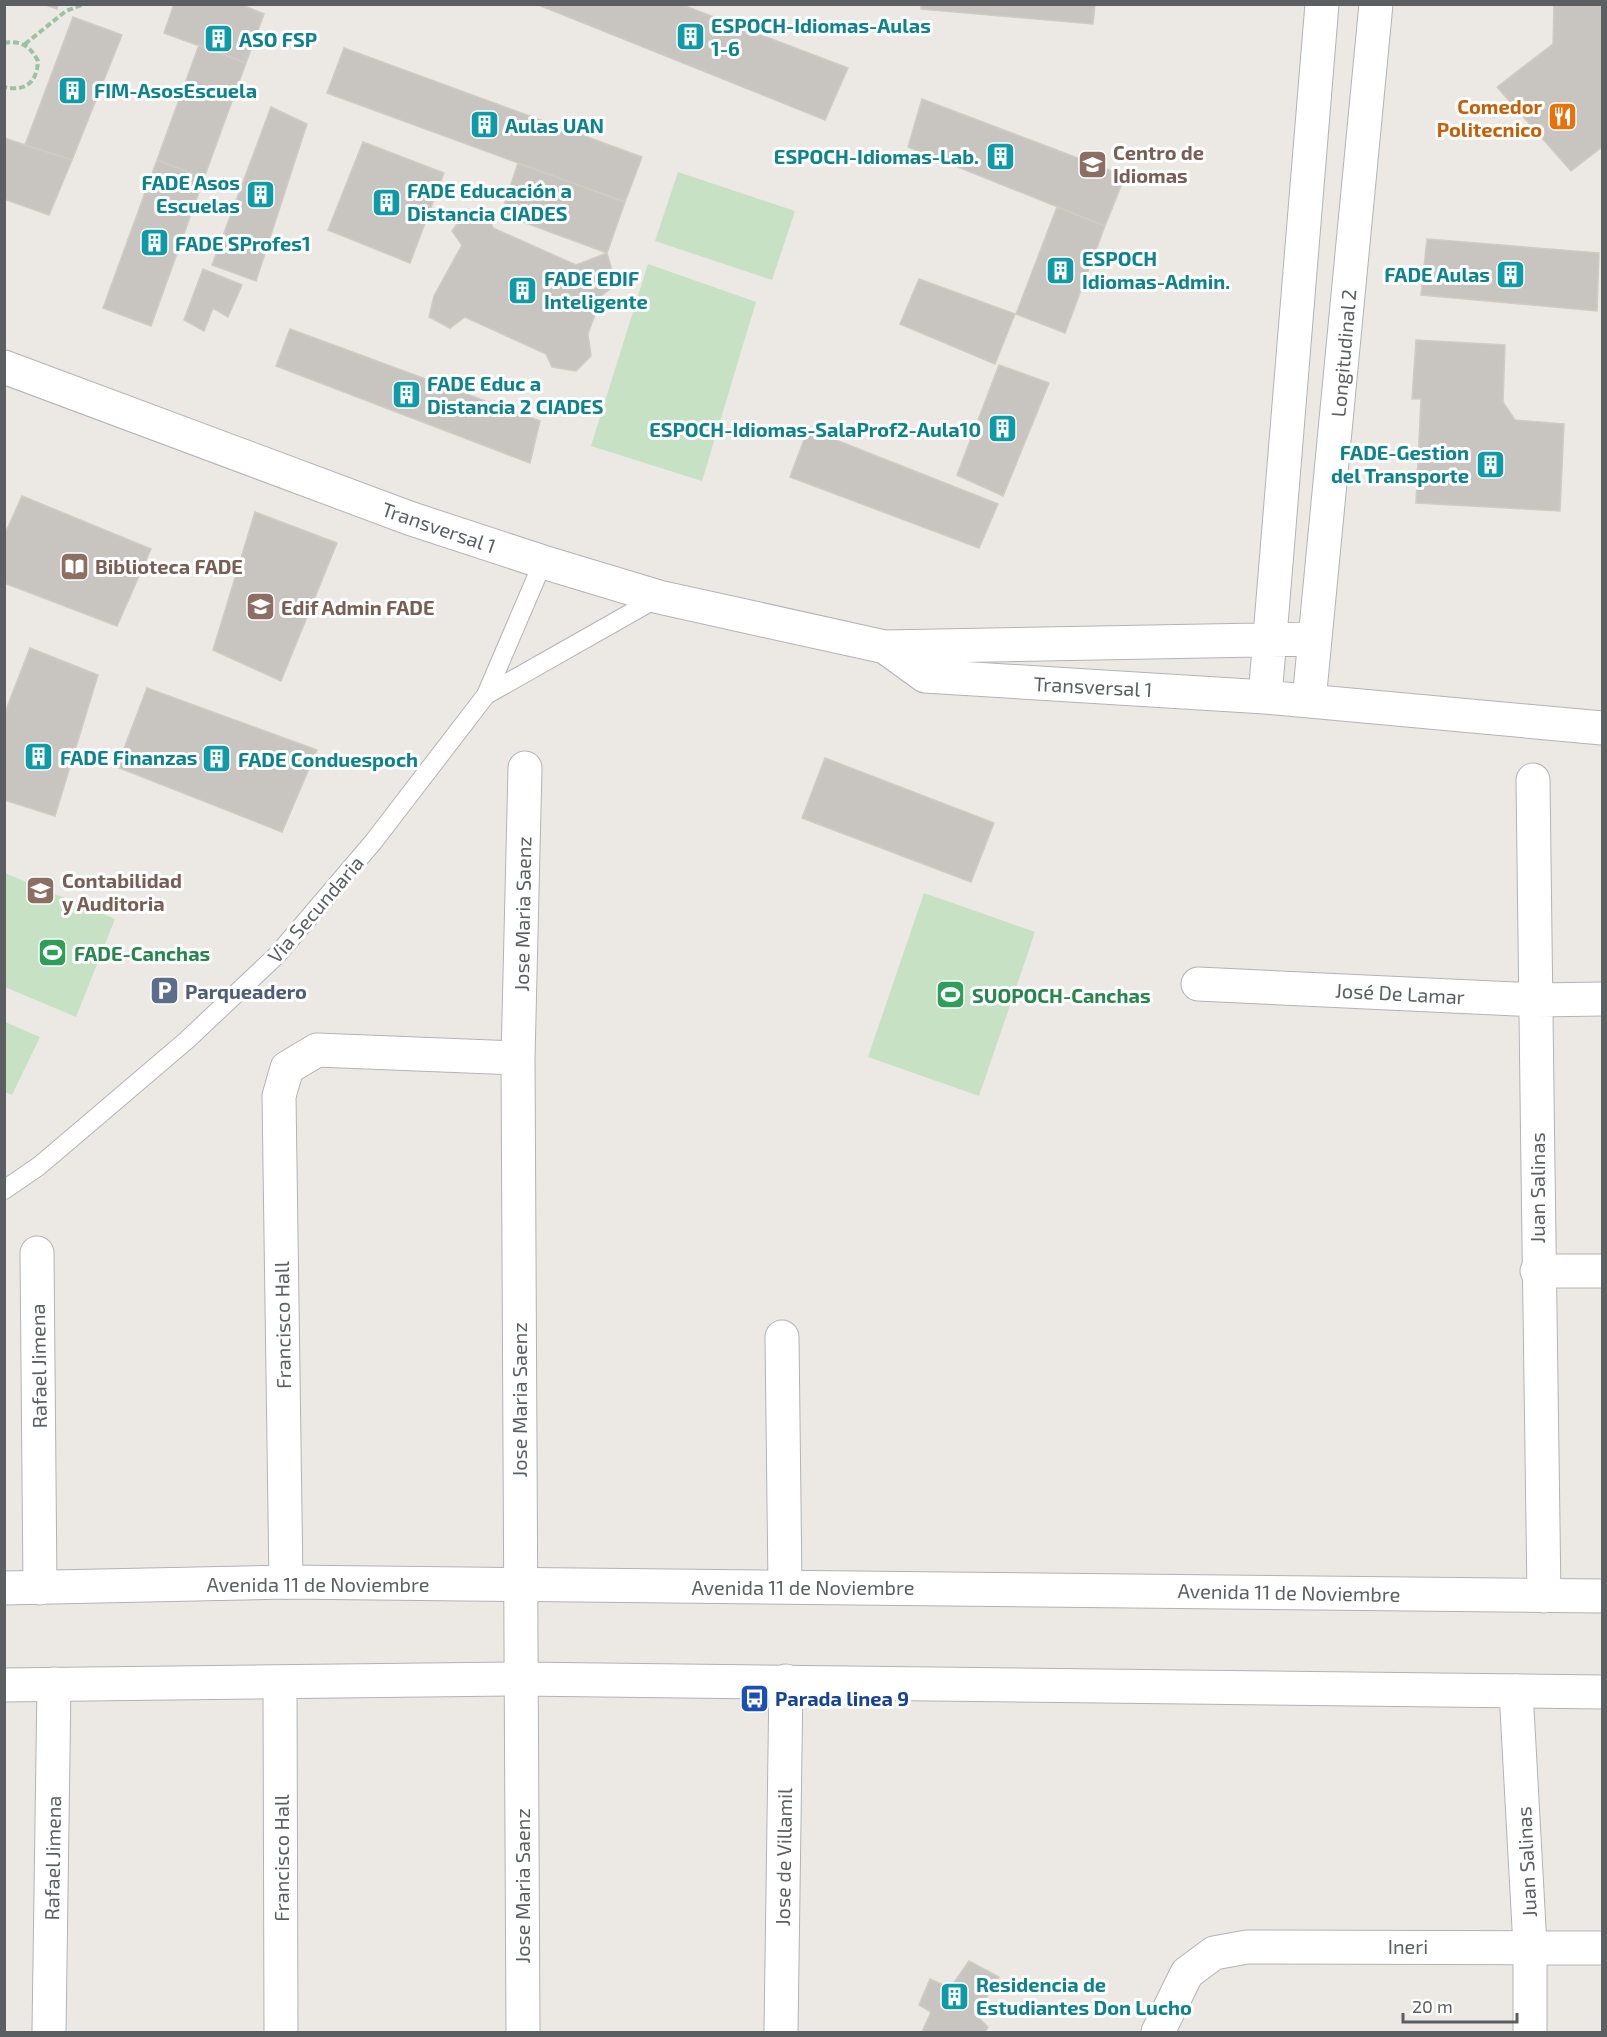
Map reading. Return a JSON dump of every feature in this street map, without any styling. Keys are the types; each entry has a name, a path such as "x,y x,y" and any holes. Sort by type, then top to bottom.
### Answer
{"street":[{"path":"1265,697 1322,4"},
{"name":"Longitudinal 2","path":"1309,701 1376,4"},
{"name":"Transversal 1","path":"4,367 409,518 543,562 659,597 885,647 1315,639"},
{"name":"Transversal 1","path":"885,647 925,676 1265,697 1602,728"},
{"name":"Jose Maria Saenz","path":"523,2032 518,1058 525,768"},
{"name":"Juan Salinas","path":"1533,780 1538,1000 1537,1271 1544,1596"},
{"name":"José De Lamar","path":"1198,984 1538,1000 1602,999"},
{"name":"Francisco Hall","path":"286,1582 279,1096 287,1068 317,1050 518,1058"},
{"name":"Rafael Jimena","path":"37,1253 40,1588"},
{"path":"1537,1271 1602,1271"},
{"path":"782,1337 785,1586"},
{"name":"Avenida 11 de Noviembre","path":"4,1588 286,1582 1602,1596"},
{"path":"4,1684 520,1679 1602,1692"},
{"name":"Jose de Villamil","path":"781,2032 786,1681"},
{"name":"Francisco Hall","path":"280,1683 281,2032"},
{"name":"Rafael Jimena","path":"50,2032 54,1684"},
{"name":"Juan Salinas","path":"1516,1691 1530,1946 1530,2032"},
{"name":"Ineri","path":"1158,2032 1187,1973 1215,1953 1247,1947 1602,1947"}],"lane":[{"name":"Via Secundaria","path":"4,1190 39,1166 106,1110 187,1040 277,955 374,841 486,695 543,562"},
{"path":"486,695 659,597"}],"path":[{"path":"25,44 66,11 84,4"},
{"path":"4,43 14,41 25,44 33,51 38,61 33,81 24,88 4,87"}],"green space":[{"path":"678,172 795,211 772,280 655,241"},
{"path":"648,264 756,302 702,481 591,446"},
{"name":"FADE-Canchas","path":"5,873 115,919 76,1017 5,987"},
{"name":"SUOPOCH-Canchas","path":"924,893 1035,932 979,1096 868,1057"},
{"path":"5,1022 40,1037 12,1095 5,1092"}],"building":[{"path":"43,4 58,4 57,9"},
{"name":"ASO FSP","path":"174,4 240,4 264,14 246,63 164,33"},
{"name":"ESPOCH-Idiomas-Aulas 1-6","path":"536,4 680,4 848,68 825,120"},
{"path":"921,4 1095,4 1093,24 921,9"},
{"name":"Comedor Politecnico","path":"1554,4 1602,4 1602,147 1571,171 1497,87 1553,44"},
{"name":"FIM-AsosEscuela","path":"73,17 122,35 72,160 25,145"},
{"path":"199,45 246,63 204,178 157,160"},
{"name":"Aulas UAN","path":"344,48 642,157 625,202 327,93"},
{"name":"ESPOCH-Idiomas-Lab.","path":"922,99 1125,176 1105,226 908,147"},
{"name":"FADE Asos Escuelas","path":"271,107 307,124 256,281 212,265"},
{"path":"4,138 72,160 49,215 4,199"},
{"name":"FADE Educación a Distancia CIADES","path":"363,142 444,173 410,263 328,230"},
{"name":"FADE SProfes1","path":"157,160 204,178 151,326 103,308"},
{"path":"518,163 625,202 607,253 501,214"},
{"name":"ESPOCH Idiomas-Admin.","path":"1057,207 1105,226 1065,333 1016,314"},
{"name":"FADE EDIF Inteligente","path":"468,209 488,215 493,228 576,265 607,253 616,285 602,295 588,334 591,356 576,371 552,367 546,354 465,317 450,328 429,317 434,296 462,245 452,231"},
{"name":"FADE Aulas","path":"1427,239 1599,253 1597,311 1421,295"},
{"path":"203,269 242,285 228,317 213,308 204,331 184,320"},
{"path":"919,279 1015,314 995,364 900,324"},
{"name":"FADE Educ a Distancia 2 CIADES","path":"290,329 540,421 530,463 276,366"},
{"name":"FADE-Gestion del Transporte","path":"1416,340 1505,345 1503,402 1515,420 1564,424 1560,511 1416,503 1421,399 1412,399"},
{"name":"ESPOCH-Idiomas-SalaProf2-Aula10","path":"999,365 1049,383 1003,496 957,475"},
{"path":"808,429 998,504 979,548 790,477"},
{"name":"Biblioteca FADE","path":"22,496 151,549 117,626 4,583 4,536"},
{"name":"Edif Admin FADE","path":"255,512 337,543 281,681 213,650"},
{"name":"FADE Finanzas","path":"30,648 98,675 55,816 4,800 4,715"},
{"name":"FADE Conduespoch","path":"147,688 317,750 282,832 117,767"},
{"path":"825,758 994,823 971,882 802,818"},
{"name":"Residencia de Estudiantes Don Lucho","path":"969,1961 999,1977 976,2015 988,2027 985,2032 922,2032 931,2012 919,2005 930,1979 950,1988"}],"place":[{"name":"ESPOCH-Idiomas-Aulas 1-6","path":"690,36"},
{"name":"ASO FSP","path":"218,39"},
{"name":"FIM-AsosEscuela","path":"73,90"},
{"name":"Comedor Politecnico","path":"1563,117"},
{"name":"Aulas UAN","path":"484,125"},
{"name":"ESPOCH-Idiomas-Lab.","path":"1000,156"},
{"name":"Centro de Idiomas","path":"1092,164"},
{"name":"FADE Asos Escuelas","path":"261,194"},
{"name":"FADE Educación a Distancia CIADES","path":"386,202"},
{"name":"FADE SProfes1","path":"154,243"},
{"name":"ESPOCH Idiomas-Admin.","path":"1061,270"},
{"name":"FADE Aulas","path":"1511,274"},
{"name":"FADE EDIF Inteligente","path":"523,290"},
{"name":"FADE Educ a Distancia 2 CIADES","path":"406,394"},
{"name":"ESPOCH-Idiomas-SalaProf2-Aula10","path":"1002,429"},
{"name":"FADE-Gestion del Transporte","path":"1490,464"},
{"name":"Biblioteca FADE","path":"74,566"},
{"name":"Edif Admin FADE","path":"260,607"},
{"name":"FADE Finanzas","path":"39,757"},
{"name":"FADE Conduespoch","path":"217,759"},
{"name":"Contabilidad y Auditoria","path":"41,891"},
{"name":"FADE-Canchas","path":"53,953"},
{"name":"Parqueadero","path":"164,991"},
{"name":"SUOPOCH-Canchas","path":"951,995"},
{"name":"Parada linea 9","path":"754,1698"},
{"name":"Residencia de Estudiantes Don Lucho","path":"955,1996"}]}
